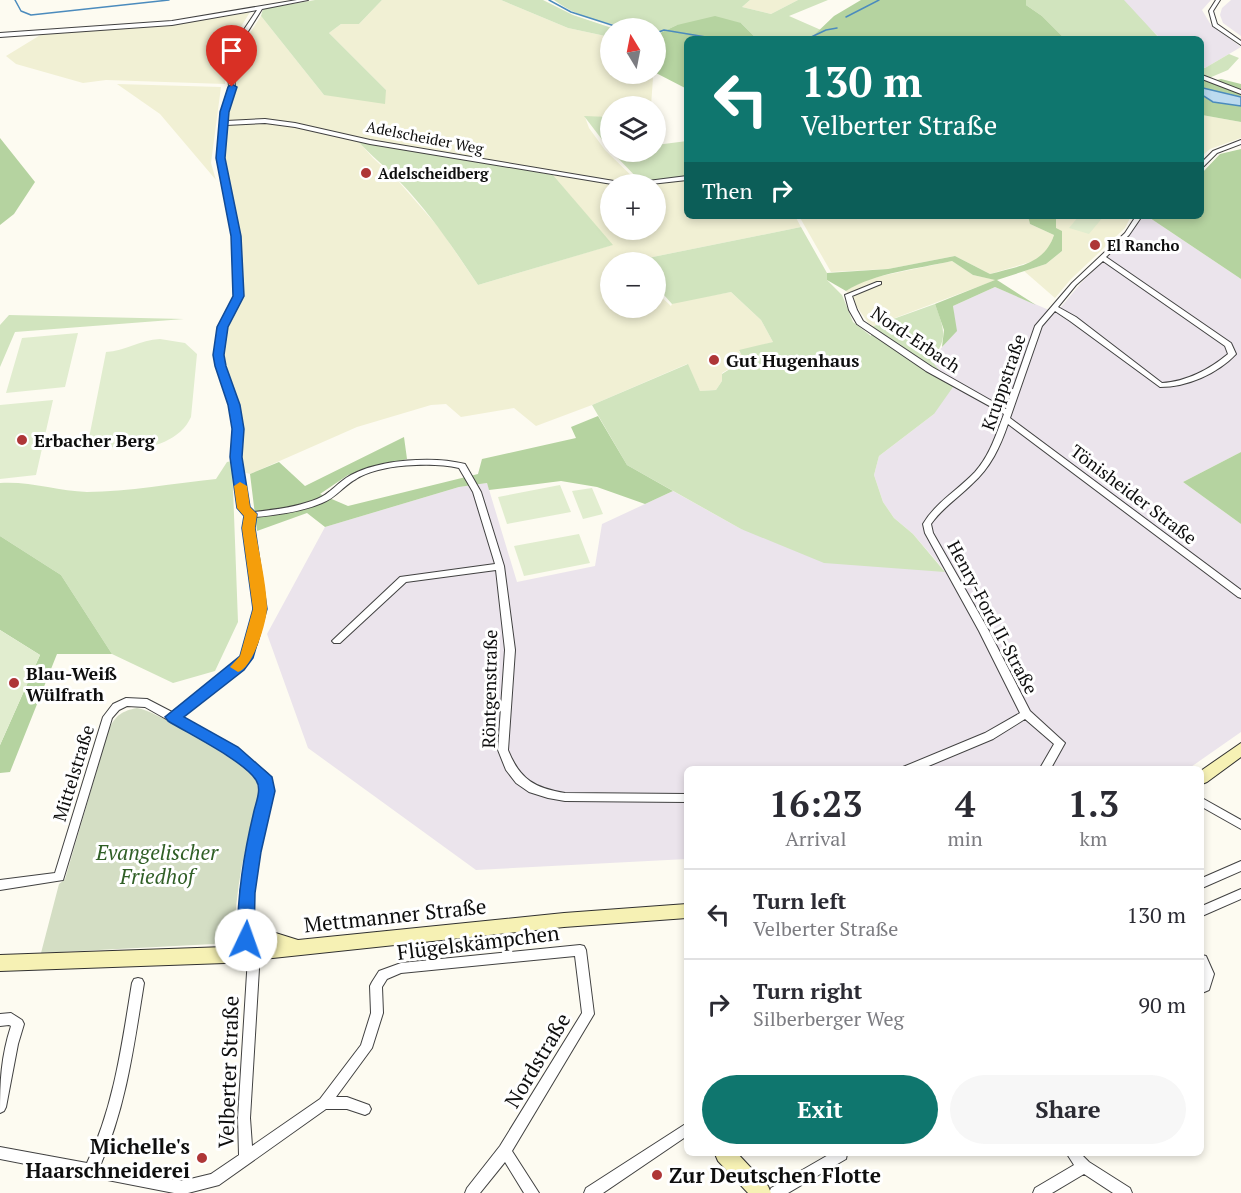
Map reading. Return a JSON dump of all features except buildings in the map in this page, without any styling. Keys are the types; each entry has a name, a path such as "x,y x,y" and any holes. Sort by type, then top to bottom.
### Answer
{"main road":[{"path":"1204,777 1241,749"},
{"name":"Mettmanner Straße","path":"0,963 249,953 553,922 684,912"},
{"path":"247,926 261,936 300,948"},
{"path":"727,1156 760,1193"}],"street":[{"path":"0,35 172,23 306,0"},
{"path":"1218,0 1211,11 1215,25 1241,43"},
{"path":"173,717 239,666 246,658 260,609 249,528 251,514 244,508 236,457 238,429 234,405 220,366 219,355 223,327 239,296 236,236 220,158 224,112 232,87 230,61 234,49 260,9"},
{"path":"1204,77 1241,92"},
{"name":"Adelscheider Weg","path":"224,123 265,122 295,125 377,143 600,181"},
{"path":"1204,163 1215,152 1241,141"},
{"path":"666,181 684,178"},
{"name":"Kruppstraße","path":"929,533 927,524 935,511 974,478 986,465 996,447 1036,331 1074,284 1127,234 1137,219"},
{"path":"1054,308 1073,318 1160,385 1174,385 1230,356 1232,349 1228,345 1103,258"},
{"name":"Nord-Erbach","path":"879,284 848,295 860,322 929,369 1008,416"},
{"name":"Tönisheider Straße","path":"1008,416 1241,595"},
{"name":"Röntgenstraße","path":"251,514 291,508 327,498 345,482 358,475 426,462 449,462 462,466 469,476 490,530 500,566 510,650 503,750 511,770 524,784 550,796 577,799 684,798"},
{"name":"Henry-Ford II-Straße","path":"929,533 984,631 1026,714 1060,743 1046,766"},
{"path":"337,641 403,579 500,566"},
{"name":"Mittelstraße","path":"0,885 59,878 108,717 116,707 136,701 160,708 173,717"},
{"path":"917,766 989,736 1026,714"},
{"name":"Velberter Straße","path":"91,1170 182,1188 214,1180 246,1158 244,1118 249,953 248,880 267,791 264,777 232,751 173,717"},
{"path":"1204,803 1241,825"},
{"path":"1204,882 1241,866"},
{"path":"1204,910 1241,894"},
{"name":"Flügelskämpchen","path":"246,1158 324,1104 366,1048 377,1013 376,986 383,975 400,968 580,950"},
{"name":"Nordstraße","path":"472,1193 505,1151 588,1014 580,950"},
{"path":"1204,965 1208,974 1204,987"},
{"path":"0,1153 91,1170 100,1153 112,1113 138,983"},
{"path":"0,1020 11,1019 18,1024 11,1042 6,1085 0,1107"},
{"path":"324,1104 347,1103 365,1109"},
{"path":"591,1193 684,1131"},
{"path":"505,1151 532,1193"},
{"path":"776,1193 838,1156"},
{"path":"1075,1156 1084,1167 1125,1193"},
{"path":"1040,1193 1084,1167"}],"shaded area":[{"path":"1124,0 1211,0 1202,10 1211,25 1241,47 1204,68 1204,36 1158,36 1122,2"},
{"path":"1231,0 1241,0 1241,36 1223,23 1220,15 1222,8"},
{"path":"1140,219 1151,219 1241,279 1241,452 1183,482 1241,524 1241,732 1192,766 684,766 684,859 476,870 308,748 267,634 325,527 459,487 487,483 517,582 595,566 602,524 673,491 741,529 945,571 913,534 894,518 883,502 874,475 879,456 934,414 931,360 956,331 953,306 995,287 1056,313 1081,283 1130,234"}],"green space":[{"path":"315,0 382,0 359,24 341,24 329,33 386,90 385,104 324,95 261,16 263,9"},
{"path":"382,0 501,0 568,28 600,35 600,84 653,84 652,96 600,96 600,117 585,117 589,128 600,143 600,162 617,162 630,174 600,174 600,181 358,141 399,182 440,229 478,285 612,245 608,240 666,240 666,182 684,180 684,219 797,219 801,227 666,254 666,252 600,252 600,318 666,318 666,301 671,306 680,301 731,292 761,320 773,342 739,351 744,360 722,373 722,381 716,390 700,391 687,364 592,405 536,426 514,408 461,417 446,404 431,405 357,427 250,474 240,471 239,442 220,355 224,327 233,310 241,279 221,158 225,112 236,76 233,59 261,16 324,95 386,90 329,33 341,24 359,24"},
{"path":"501,0 543,0 573,15 600,24 600,35 568,28"},
{"path":"554,0 750,0 742,7 771,14 798,0 828,0 789,16 821,30 814,36 754,36 741,23 677,25 666,30 666,18 600,18 600,21 577,13"},
{"path":"750,0 798,0 771,14 742,7"},
{"path":"861,0 1026,0 1026,5 1042,16 1062,36 813,36 834,16"},
{"path":"1026,0 1124,0 1157,36 1062,36 1042,16 1026,5"},
{"path":"250,12 225,53 225,84 106,80 83,83 16,64 6,56 42,34 162,25"},
{"path":"715,16 741,23 754,36 684,36 684,87 666,78 666,30 677,25"},
{"path":"1229,54 1239,58 1228,70 1209,78 1204,76 1205,68"},
{"path":"1221,79 1241,84 1241,122 1204,115 1204,80 1208,82"},
{"path":"117,84 221,87 211,163 216,180 160,114"},
{"path":"1204,115 1241,122 1241,138 1210,149 1204,154"},
{"path":"584,116 600,117 600,137"},
{"path":"0,138 35,182 14,214 0,225"},
{"path":"357,140 553,175 600,230 600,240 609,240 613,245 478,285 421,206"},
{"path":"684,141 684,176 666,179 666,174 633,174 622,162 666,162 666,144"},
{"path":"1241,149 1241,279 1151,219 1204,219 1204,171 1220,154"},
{"path":"553,175 600,182 600,231"},
{"path":"801,219 1029,219 1030,224 1054,235 1049,248 1037,260 990,274 955,256 888,269 831,272"},
{"path":"1029,219 1056,219 1056,228 1062,231 1062,251 1046,264 997,280 1036,305 995,287 953,306 957,331 942,347 944,330 935,304 995,280 973,275 952,261 884,275 846,291 827,280 827,273 888,269 955,256 990,274 1020,266 1044,253 1054,235 1030,224"},
{"path":"1056,219 1130,219 1125,228 1071,279 1055,298 1024,271 1046,264 1062,251"},
{"path":"1076,219 1102,219 1089,234 1069,228"},
{"path":"801,227 827,273 827,280 842,295 853,322 871,336 871,327 935,304 941,320 943,340 931,360 953,387 934,414 879,456 874,475 883,502 894,518 913,534 945,572 824,563 741,529 627,465 592,405 688,364 700,391 716,390 722,381 722,374 744,360 739,350 773,342 761,320 731,292 672,304 666,297 666,254"},
{"path":"952,261 973,275 996,280 871,327 846,291 860,282 881,276"},
{"path":"9,315 184,319 15,332 0,367 0,325"},
{"name":"Erbacher Berg","path":"78,333 65,387 6,393 22,338"},
{"path":"160,339 185,343 197,354 191,417 186,426 171,439 141,448 121,449 88,443 106,352"},
{"name":"Erbacher Berg","path":"53,400 36,475 0,479 0,405"},
{"path":"598,416 627,465 673,491 645,504 597,487 561,481 489,490 487,483 459,487 325,527 307,513 257,531 250,474 279,462 305,486 404,437 407,459 348,475 320,494 348,506 478,474 482,459 576,438 571,427"},
{"path":"1241,452 1241,524 1183,482"},
{"path":"232,461 238,622 215,671 173,683 112,654 61,575 0,536 0,483 22,483 87,492 118,491 216,479 227,462"},
{"path":"560,485 571,512 507,524 498,497"},
{"path":"592,488 603,514 583,519 572,491"},
{"path":"579,534 590,563 524,576 514,546"},
{"path":"0,536 61,575 112,654 57,654 10,772 0,773 0,745 40,655 0,630"},
{"name":"Blau-Weiß Wülfrath","path":"0,630 40,655 0,745"},
{"name":"Evangelischer Friedhof","path":"137,708 176,722 255,775 258,787 257,809 240,875 233,943 41,953 59,884 65,879 109,729 120,714"}],"water":[{"path":"1204,88 1241,97 1241,106 1213,102 1204,96"}],"waterway":[{"path":"15,0 21,11 31,15 169,0"},
{"path":"549,0 571,12 600,21"},
{"path":"846,17 879,0"},
{"path":"813,36 837,28"},
{"path":"666,30 700,36"}],"slow traffic":[{"path":"238,667 246,658 260,609 249,528 251,514 244,508 240,486"}],"place":[{"name":"Adelscheidberg","path":"366,173"},
{"name":"El Rancho","path":"1095,245"},
{"name":"Gut Hugenhaus","path":"714,360"},
{"name":"Erbacher Berg","path":"22,440"},
{"name":"Blau-Weiß Wülfrath","path":"14,683"},
{"name":"Michelle's Haarschneiderei","path":"202,1158"},
{"name":"Zur Deutschen Flotte","path":"657,1175"}],"route":[{"path":"232,87 224,112 220,158 236,236 239,296 223,327 219,355 220,366 234,405 238,429 236,457 244,508 251,514 249,528 260,609 246,658 239,666 173,717 232,751 264,777 267,791 246,893 246,940"}]}
